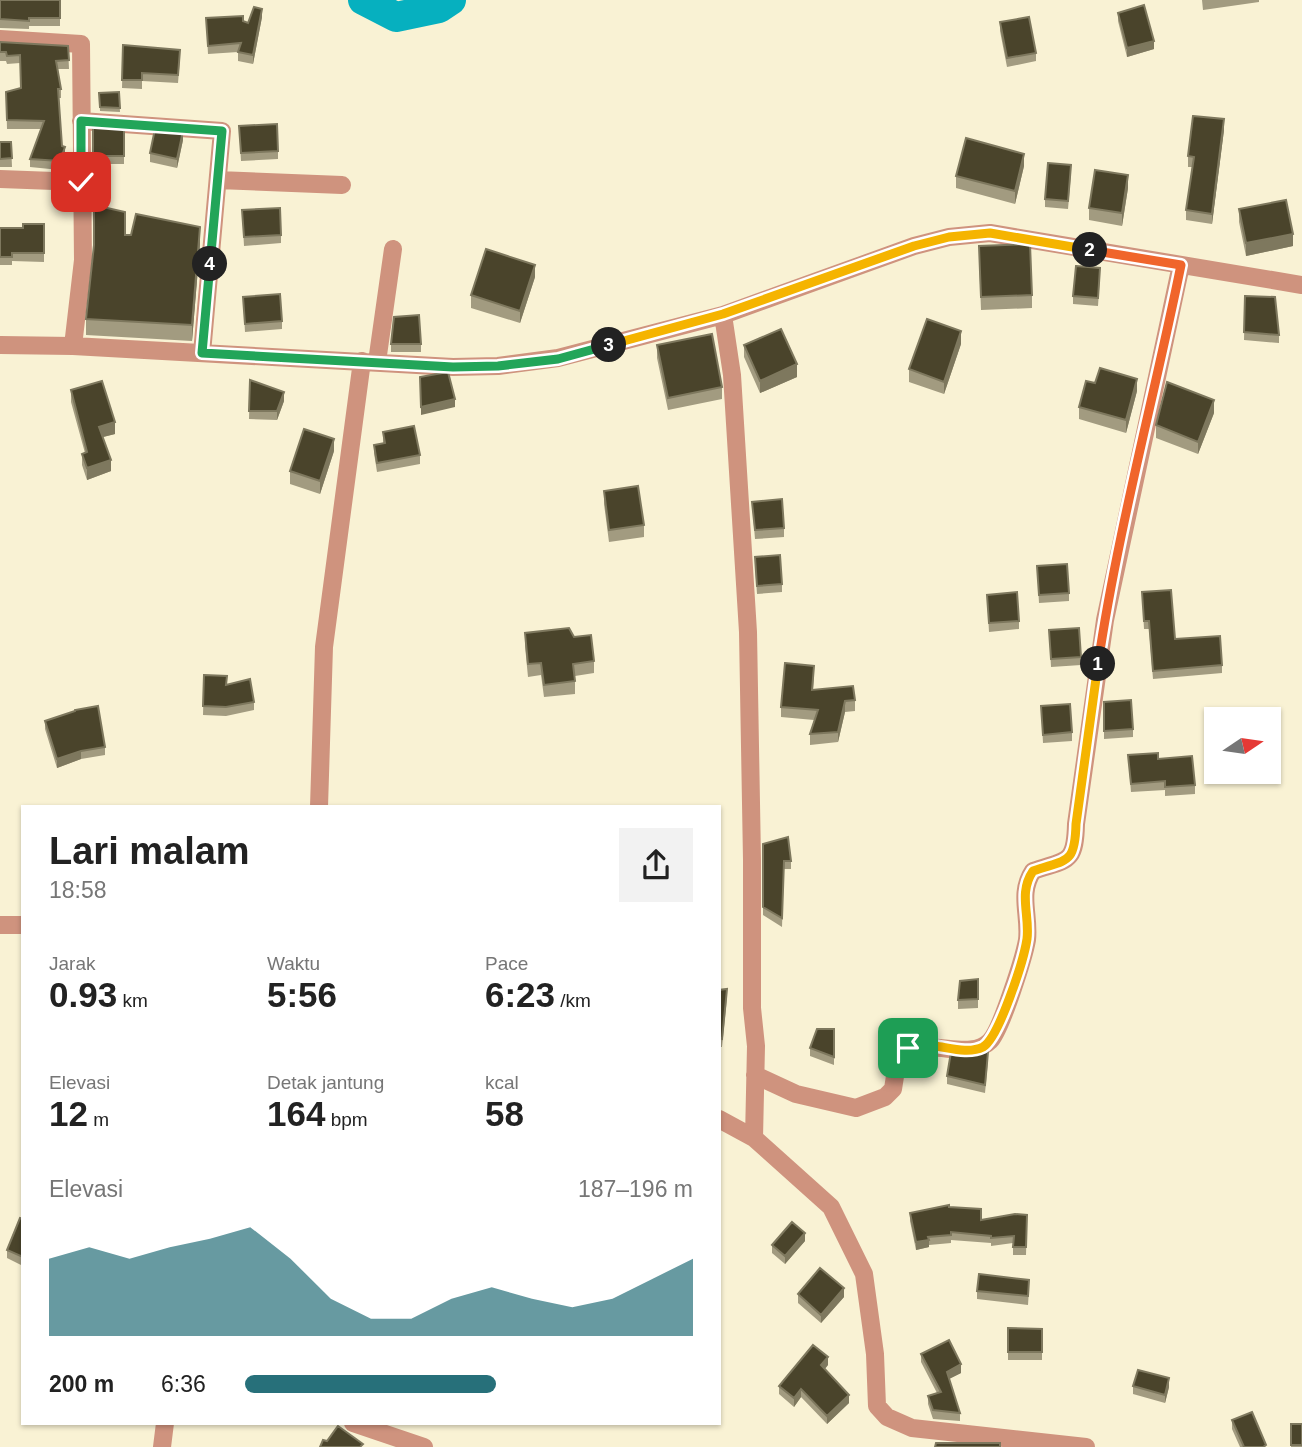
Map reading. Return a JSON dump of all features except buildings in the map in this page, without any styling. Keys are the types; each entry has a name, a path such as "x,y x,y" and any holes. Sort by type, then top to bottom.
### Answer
{"street":[{"path":"0,39 81,44 83,260 73,346"},
{"path":"81,121 222,131 202,353"},
{"path":"0,179 81,182"},
{"path":"218,180 342,185"},
{"path":"0,345 73,346 453,367 498,366 558,359 723,314 914,246 949,237 990,233 1302,285"},
{"path":"319,805 324,647 370,362 393,249"},
{"path":"755,1075 796,1094 856,1108 885,1097 893,1089 898,1057 908,1048 932,1046 968,1050 982,1048 992,1040 1013,989 1027,938 1024,900 1028,878 1033,871 1058,864 1070,856 1075,845 1077,811 1105,620 1181,265"},
{"path":"723,314 732,374 748,632 752,1008 756,1046 754,1138"},
{"path":"0,925 21,925"},
{"path":"721,1120 754,1138 831,1207 864,1274 875,1354 875,1396 882,1413 904,1426 1086,1447"},
{"path":"162,1447 165,1425"},
{"path":"359,1425 424,1447"}],"waterway":[{"path":"363,0 396,17 439,8 451,0"}],"route":[{"path":"81,182 81,121 222,131 202,353 453,367 498,366 558,359 723,314 914,246 949,237 990,233 1181,265 1156,387 1134,474 1105,620 1086,743 1075,845 1070,856 1058,864 1033,871 1028,878 1024,900 1027,938 1013,989 992,1040 982,1048 968,1050 932,1046 908,1048"}]}
